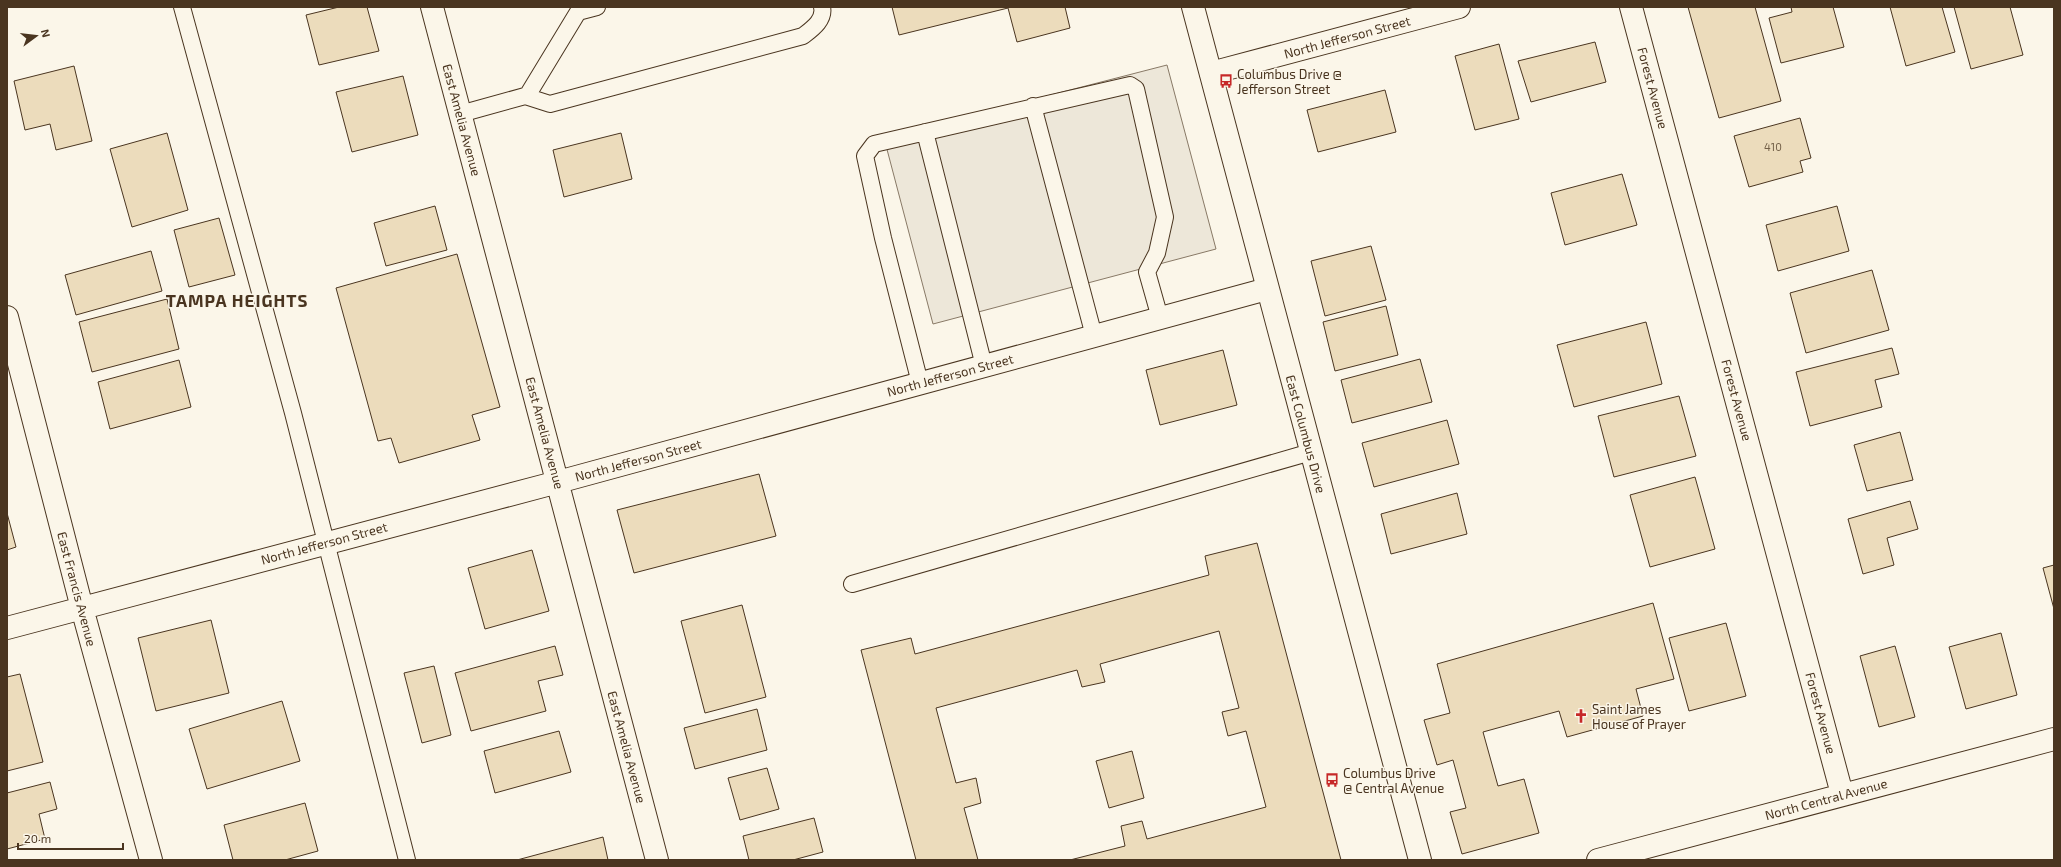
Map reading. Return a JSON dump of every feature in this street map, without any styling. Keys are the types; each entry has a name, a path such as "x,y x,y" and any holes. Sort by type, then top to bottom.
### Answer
{"street":[{"name":"East Amelia Avenue","path":"432,7 657,860"},
{"name":"East Columbus Drive","path":"1193,7 1420,860"},
{"name":"North Jefferson Street","path":"1211,73 1459,7"},
{"name":"Forest Avenue","path":"1631,7 1842,794"},
{"name":"North Jefferson Street","path":"7,628 558,482 1267,288"},
{"name":"East Francis Avenue","path":"7,317 82,608 151,860"},
{"name":"North Central Avenue","path":"1598,860 1842,794 2054,739"}],"lane":[{"path":"182,7 245,233 407,860"},
{"path":"527,96 578,12 597,7"},
{"path":"460,114 527,96 550,104 803,36 818,24 822,7"},
{"path":"920,383 883,238 865,156 874,144 1033,106 1130,85 1136,89 1165,217 1157,254 1147,272 1160,318"},
{"path":"1033,106 1094,336"},
{"path":"925,132 984,366"},
{"path":"852,584 1311,452"}],"shaded area":[{"path":"1167,65 1216,249 933,324 884,138"}],"building":[{"path":"339,7 367,7 379,51 319,65 306,15"},
{"path":"892,7 1065,7 1070,28 1017,42 1008,8 899,35"},
{"path":"1688,7 1755,7 1781,101 1719,118"},
{"path":"1791,7 1833,7 1844,47 1781,63 1769,18 1792,12"},
{"path":"1890,7 1942,7 1955,52 1906,66"},
{"path":"1954,7 2010,7 2023,55 1971,69"},
{"path":"1595,42 1606,82 1531,102 1518,61"},
{"path":"1499,44 1519,119 1475,130 1455,56"},
{"path":"74,66 92,141 56,150 50,124 25,130 14,81"},
{"path":"403,76 418,135 352,152 336,92"},
{"path":"1385,90 1396,132 1318,152 1307,110"},
{"path":"1800,118 1811,158 1800,161 1803,172 1749,187 1734,136"},
{"path":"167,133 188,210 132,227 110,149"},
{"path":"621,133 632,179 564,197 553,150"},
{"path":"1622,174 1637,225 1565,245 1551,193"},
{"path":"435,206 447,250 386,266 374,223"},
{"path":"1837,206 1849,251 1778,271 1766,225"},
{"path":"219,218 235,275 189,287 174,230"},
{"path":"1371,246 1386,300 1325,316 1311,261"},
{"path":"151,251 162,291 76,315 65,275"},
{"path":"457,254 500,407 472,415 480,440 399,463 391,438 378,441 336,288"},
{"path":"1872,270 1889,330 1806,353 1790,293"},
{"path":"167,299 179,349 92,372 79,322"},
{"path":"1386,306 1398,355 1335,371 1323,322"},
{"path":"1646,322 1662,384 1574,407 1557,345"},
{"path":"1892,348 1899,374 1875,380 1882,407 1810,426 1796,372"},
{"path":"1223,350 1237,405 1160,425 1146,370"},
{"path":"1420,359 1432,402 1352,423 1341,380"},
{"path":"179,360 191,407 110,429 98,382"},
{"path":"1679,396 1696,456 1614,477 1598,416"},
{"path":"1447,420 1459,464 1374,487 1362,443"},
{"path":"1900,432 1913,480 1867,491 1854,445"},
{"path":"759,474 776,536 634,573 617,510"},
{"path":"1695,477 1715,549 1650,567 1630,495"},
{"path":"1457,493 1467,534 1391,554 1381,514"},
{"path":"1910,501 1918,529 1887,538 1894,565 1863,574 1848,519"},
{"path":"7,513 16,547 7,550"},
{"path":"1257,543 1341,860 1070,860 1125,846 1121,826 1142,821 1147,839 1266,807 1246,731 1228,736 1222,712 1239,708 1219,631 1100,664 1105,682 1082,687 1077,670 936,708 956,783 976,778 981,803 964,808 978,860 916,860 861,650 911,638 915,654 1209,575 1205,556"},
{"path":"532,550 549,611 485,629 468,568"},
{"path":"2054,565 2054,609 2043,568"},
{"path":"1653,603 1674,679 1636,689 1643,716 1567,737 1559,711 1483,732 1498,786 1524,779 1539,833 1462,854 1450,812 1466,808 1453,760 1437,765 1424,720 1450,713 1437,664"},
{"path":"742,605 766,697 705,713 681,621"},
{"path":"211,620 229,693 156,711 138,638"},
{"path":"1726,623 1746,696 1689,711 1669,638"},
{"path":"2001,633 2017,695 1966,709 1949,647"},
{"path":"555,646 563,675 538,681 546,711 471,731 455,673"},
{"path":"1895,646 1915,717 1879,727 1860,656"},
{"path":"434,666 451,735 422,743 404,673"},
{"path":"20,674 43,762 7,771 7,677"},
{"path":"282,701 300,761 207,789 189,729"},
{"path":"757,709 767,750 695,769 684,728"},
{"path":"559,731 571,772 495,793 484,751"},
{"path":"1132,751 1144,798 1109,808 1096,761"},
{"path":"767,768 779,809 740,820 728,778"},
{"path":"50,782 57,809 39,814 45,839 7,849 7,793"},
{"path":"305,803 318,851 285,860 233,860 224,825"},
{"path":"814,818 823,852 793,860 749,860 743,836"},
{"path":"603,837 608,860 517,860"}],"place":[{"name":"Columbus Drive @ Jefferson Street","path":"1226,81"},
{"name":"Saint James House of Prayer","path":"1581,716"},
{"name":"Columbus Drive @ Central Avenue","path":"1332,780"}],"district":[{"name":"TAMPA HEIGHTS","path":"237,301"}]}
